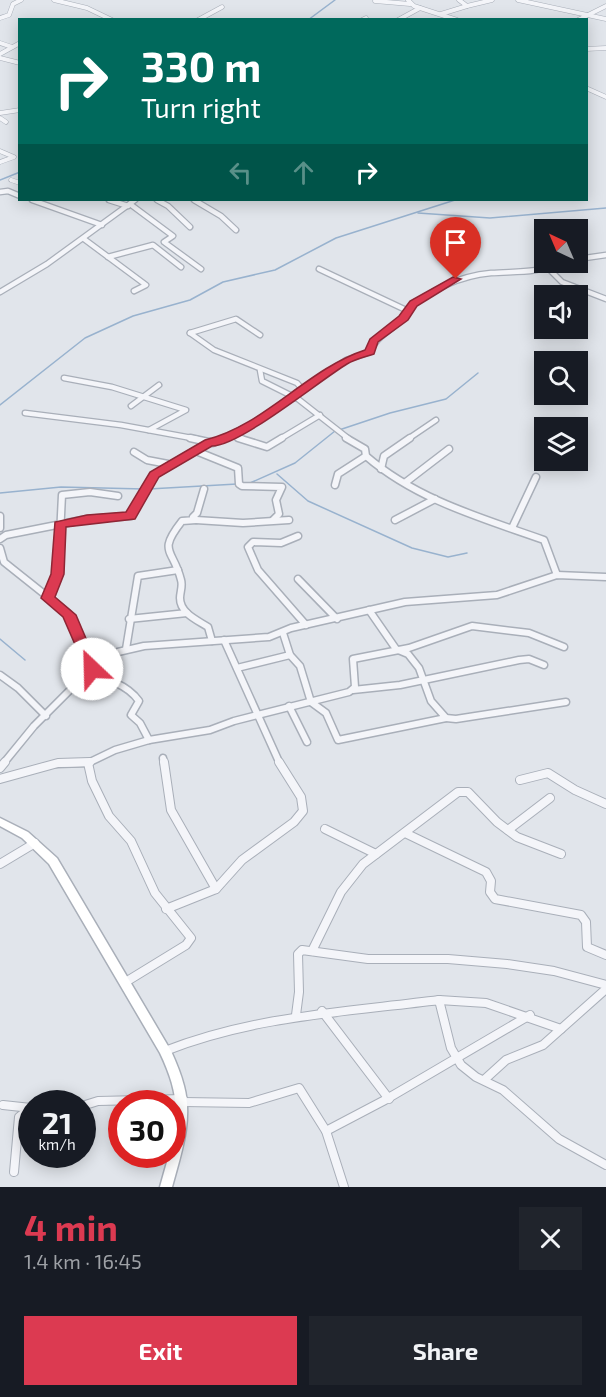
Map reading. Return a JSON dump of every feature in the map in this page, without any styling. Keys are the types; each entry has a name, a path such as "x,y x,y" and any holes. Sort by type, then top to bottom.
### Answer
{"main road":[{"path":"0,822 35,843 53,861 165,1051 179,1080 181,1090"},
{"path":"166,1187 171,1168"}],"street":[{"path":"0,18 9,15 13,4 21,0"},
{"path":"54,0 87,8 108,18"},
{"path":"459,0 467,6"},
{"path":"437,14 492,0"},
{"path":"518,0 606,19"},
{"path":"375,1 410,2 420,8 450,18"},
{"path":"582,18 606,6"},
{"path":"202,18 222,7"},
{"path":"402,18 420,8"},
{"path":"0,43 12,47"},
{"path":"0,56 18,44"},
{"path":"588,49 606,48"},
{"path":"0,56 18,62"},
{"path":"588,89 606,97"},
{"path":"0,113 18,110"},
{"path":"0,118 6,122"},
{"path":"0,151 14,157 0,164"},
{"path":"11,180 18,182"},
{"path":"0,192 8,191 18,195"},
{"path":"35,201 59,208 90,223 102,225"},
{"path":"113,201 141,209 146,217 172,236 164,242 201,269"},
{"path":"0,292 84,238 134,201"},
{"path":"159,201 190,227"},
{"path":"196,201 221,216 230,227 236,230"},
{"path":"84,238 146,285 134,291"},
{"path":"108,257 153,245 181,267"},
{"path":"588,258 606,255"},
{"path":"319,269 406,310"},
{"path":"25,413 113,422 217,442 293,397 346,360 370,352 374,341 404,317 406,310 451,280 484,274 517,274 534,271"},
{"path":"553,273 562,282 606,299"},
{"path":"260,335 236,319 190,334 214,350 297,383 303,390"},
{"path":"260,370 262,381 293,397 320,415 334,431 365,449 366,456 381,470 455,509 545,541 557,575"},
{"path":"64,378 112,387 186,410 149,430"},
{"path":"131,406 159,385"},
{"path":"230,435 267,447 320,415"},
{"path":"381,470 384,456 436,420"},
{"path":"0,538 87,519 131,516 154,475 168,464 210,442"},
{"path":"406,482 420,474 438,454 449,449"},
{"path":"196,451 238,468 238,484 242,486 282,487 276,500 279,514 273,520"},
{"path":"134,452 147,460 168,464"},
{"path":"335,485 338,474 366,456"},
{"path":"349,465 365,462 373,464"},
{"path":"512,528 536,477"},
{"path":"196,520 193,517 197,513 204,489"},
{"path":"48,598 58,574 63,495 90,492 118,496"},
{"path":"395,520 435,499"},
{"path":"0,516 0,528"},
{"path":"212,641 208,627 187,613 180,601 183,583 171,559 169,539 182,521 243,523 289,520"},
{"path":"298,536 281,543 253,542 248,547 258,570 306,625"},
{"path":"0,548 4,562 69,615 89,671 135,694 139,701 131,715 140,723 149,740"},
{"path":"126,649 129,619 132,615 133,591 138,576 178,570"},
{"path":"0,768 89,671 126,649 283,633 306,625 424,599 497,595 544,577 557,575 606,577"},
{"path":"297,579 337,619"},
{"path":"369,610 396,649 408,654 425,679 431,701 446,718"},
{"path":"129,619 187,613"},
{"path":"353,690 353,659 409,648 472,626 529,633 564,647"},
{"path":"283,633 290,655 300,666 311,702"},
{"path":"166,909 216,889 242,860 286,828 303,811 301,797 273,752 224,640"},
{"path":"237,668 290,655"},
{"path":"0,779 58,763 88,763 115,750 149,740 198,733 353,690 400,685 519,660 530,659 544,665"},
{"path":"0,675 2,680 20,690 30,703 46,716"},
{"path":"311,702 321,706 330,716 338,740 446,718 456,719 566,702"},
{"path":"289,706 307,742"},
{"path":"163,758 171,810 216,889"},
{"path":"88,763 92,781 109,816 131,841 155,893 191,938 186,945 124,983"},
{"path":"520,780 548,773 575,790 606,804"},
{"path":"312,951 341,892 363,864 458,792 468,792 517,837 561,854"},
{"path":"508,830 550,798"},
{"path":"325,829 375,854"},
{"path":"405,832 486,872 491,881 490,892 495,898 566,909 582,915 586,922 587,947 594,952 606,955"},
{"path":"0,864 35,843"},
{"path":"297,1015 300,987 297,982 298,954 302,950 368,959 448,959 507,964 554,971 606,987 543,1045 506,1060 484,1080"},
{"path":"165,1051 195,1037 297,1015 456,998 488,1002 530,1015 561,1029"},
{"path":"439,1000 455,1058 476,1077 503,1090 559,1139 606,1165"},
{"path":"322,1011 389,1099"},
{"path":"326,1131 389,1099 455,1058 509,1030 530,1015"},
{"path":"186,1100 249,1103 299,1088 326,1131 344,1187"},
{"path":"3,1105 18,1107"},
{"path":"14,1172 18,1129"}],"waterway":[{"path":"311,18 335,0"},
{"path":"0,180 18,173"},
{"path":"0,405 85,338 133,316 190,300 223,282 275,270 336,238 452,201"},
{"path":"418,213 490,218 606,208"},
{"path":"339,430 390,413 446,399 478,373"},
{"path":"250,483 295,463 335,431"},
{"path":"277,474 308,501 412,548 448,557 467,553"},
{"path":"149,489 237,484"},
{"path":"0,493 61,487 144,489"},
{"path":"0,639 25,660"}],"route":[{"path":"92,669 66,610 48,598 58,574 61,538 58,528 60,524 87,519 131,516 137,502 147,492 154,475 168,464 190,455 210,442 217,442 236,432 302,392 346,360 370,352 374,341 387,332 396,321 404,317 406,310 414,303 456,279"}]}
